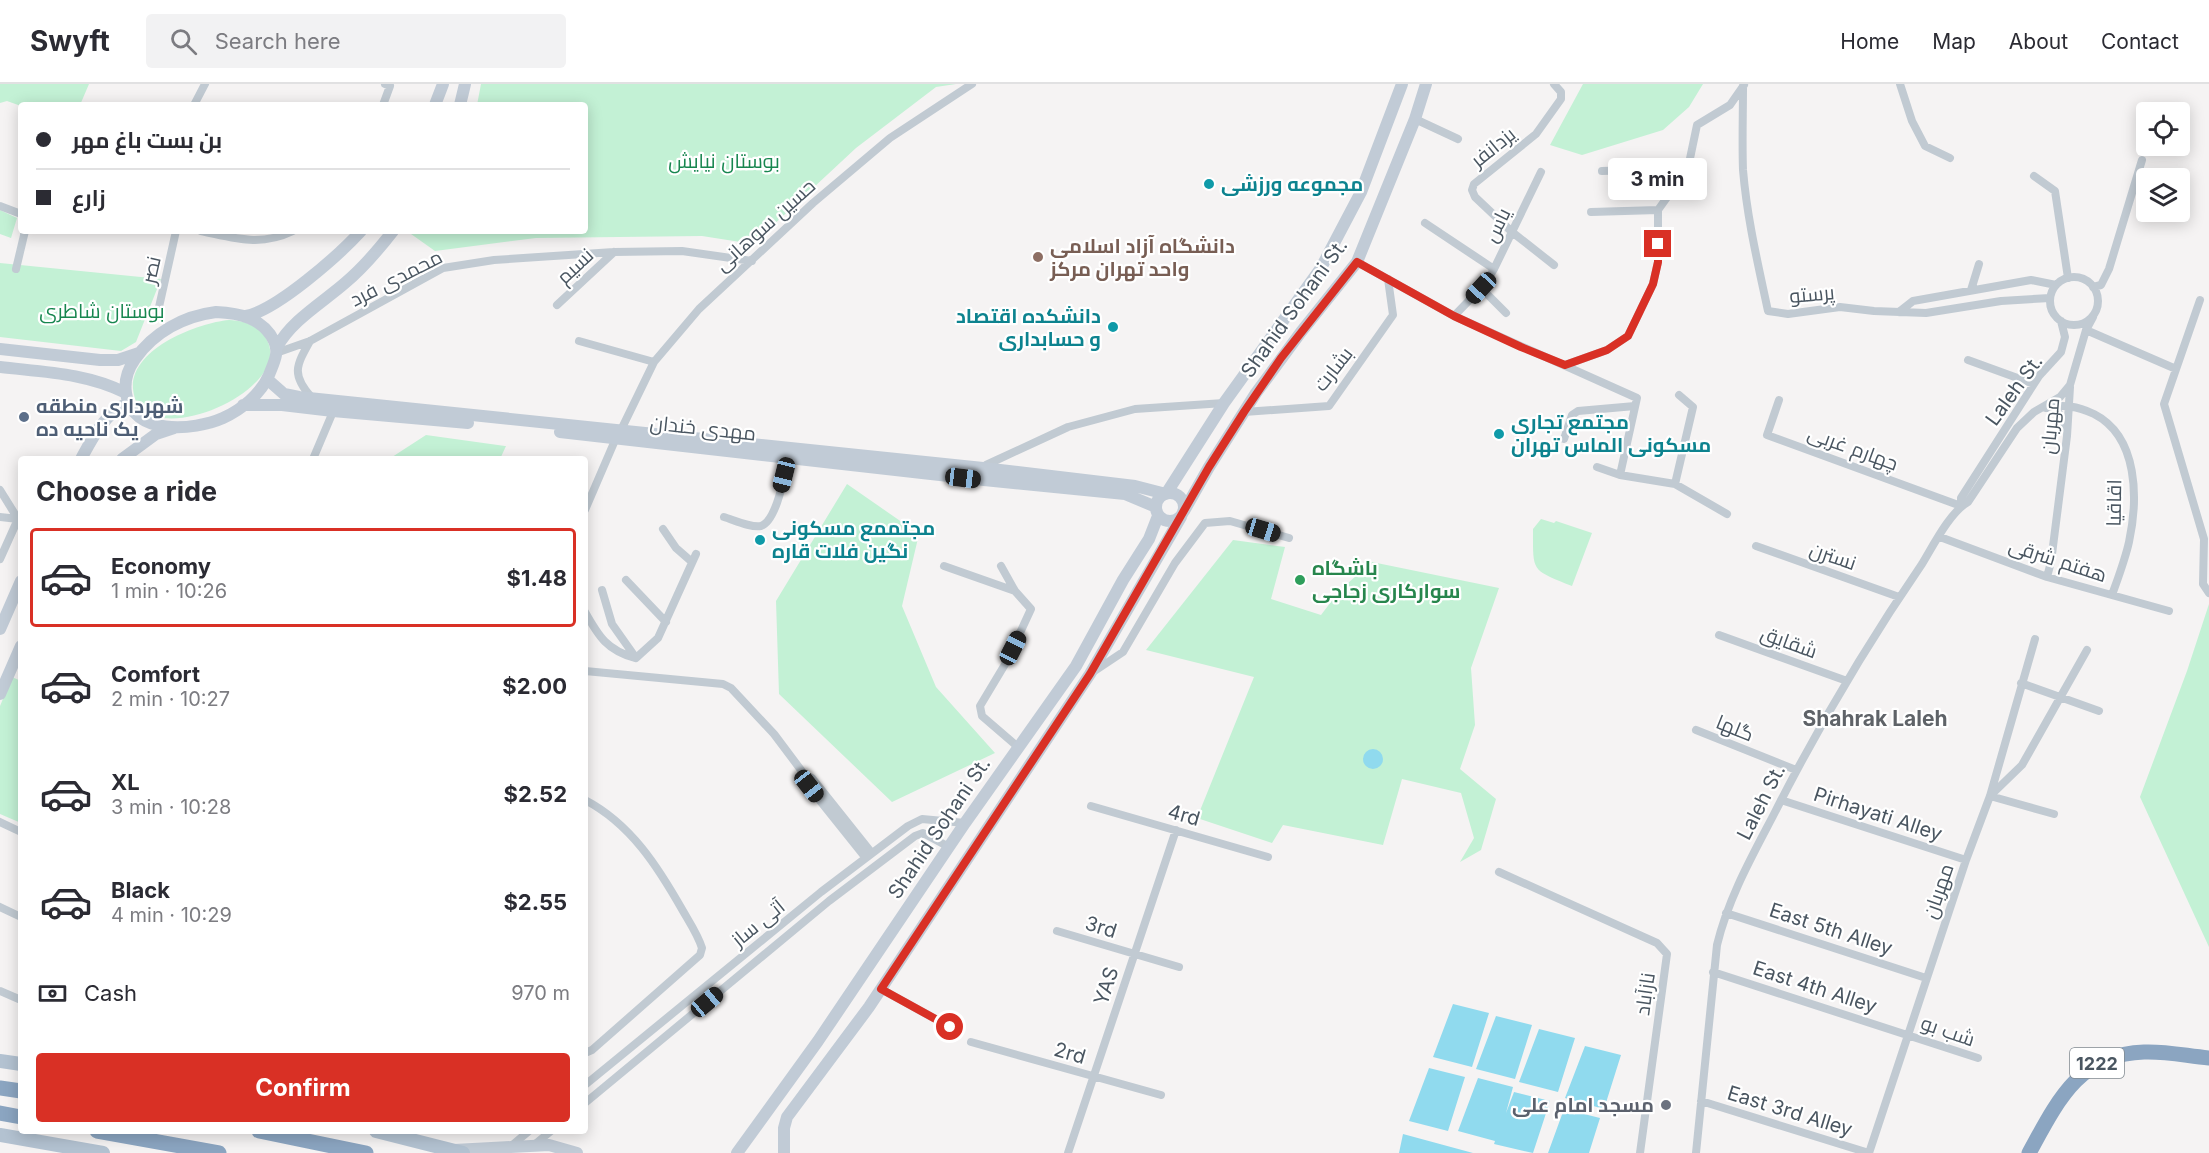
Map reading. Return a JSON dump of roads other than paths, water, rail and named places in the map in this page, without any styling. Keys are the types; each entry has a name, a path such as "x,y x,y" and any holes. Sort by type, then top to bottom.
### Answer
{"highway":[{"name":"1222","path":"2030,1153 2067,1090 2081,1074 2097,1064 2114,1056 2145,1052 2209,1058"},
{"path":"0,1088 18,1091"},
{"path":"0,1113 18,1116"},
{"path":"114,1134 219,1153"},
{"path":"275,1134 366,1153"}],"main road":[{"path":"436,102 443,84"},
{"path":"461,102 465,84"},
{"name":"Shahid Sohani St.","path":"1166,494 1224,403 1321,268 1361,192 1402,84"},
{"name":"Shahid Sohani St.","path":"784,1153 784,1128 787,1117 881,989 1090,674 1244,412 1281,358 1357,262 1415,119 1426,84"},
{"path":"246,316 263,310 320,270 358,234"},
{"path":"126,456 156,434 176,427 209,423 228,415 253,397 267,380 277,350 287,331 347,282 391,234"},
{"path":"83,456 107,417 127,398 127,374 139,353 162,333 194,316 216,312 246,316 265,327 277,350"},
{"path":"0,349 118,360 139,353"},
{"path":"81,376 86,368 83,358"},
{"path":"0,367 81,376 109,384 127,398 141,418 152,423 176,427"},
{"name":"مهدی خندان","path":"267,380 284,394 336,406"},
{"name":"مهدی خندان","path":"243,405 336,406 1126,485 1166,494"},
{"name":"مهدی خندان","path":"618,434 789,457 1125,494 1157,511"},
{"path":"1166,494 1174,494 1182,498 1183,514 1169,522 1157,511 1159,499 1166,494"},
{"name":"Shahid Sohani St.","path":"737,1153 818,1041 965,823 1076,666 1123,580 1149,539 1157,511"},
{"path":"0,629 18,587"},
{"path":"0,694 18,653"},
{"path":"1076,666 1090,674"},
{"path":"818,1041 834,1055"},
{"path":"0,1061 18,1064"},
{"path":"388,1134 456,1151 549,1145 577,1153"},
{"path":"0,1135 103,1153"}],"street":[{"path":"196,102 205,84"},
{"path":"384,102 390,86 385,84"},
{"name":"حسین سوهانی","path":"618,434 654,362 699,309 813,203 890,138 972,84"},
{"name":"یزدانفر","path":"1512,232 1475,197 1474,184 1536,134 1561,99 1560,92 1554,84"},
{"path":"1900,84 1912,121 1925,146 1950,158"},
{"path":"1565,365 1607,350 1628,336 1653,284 1658,262 1658,210 1688,168 1697,125 1730,105 1744,85"},
{"name":"پرستو","path":"1744,85 1745,191 1752,241 1768,311 1788,314 1840,307 1926,313 2001,301 2050,298"},
{"path":"1415,119 1458,139"},
{"path":"2093,287 2101,285 2109,269 2142,160"},
{"path":"1602,171 1688,168"},
{"name":"یاس","path":"1454,316 1481,288 1494,269 1541,172"},
{"path":"2034,176 2055,191 2068,278"},
{"path":"0,206 18,213"},
{"path":"1591,212 1658,210"},
{"path":"1425,223 1494,269"},
{"path":"1512,232 1554,265"},
{"path":"16,269 24,234"},
{"name":"نصر","path":"157,316 175,234"},
{"path":"214,234 249,242 278,238 287,234"},
{"name":"محمدی فرد","path":"277,350 310,341 443,268 494,260 615,252 682,251 752,261"},
{"name":"نسیم","path":"557,305 615,252"},
{"path":"1357,262 1454,316 1637,398 1620,475"},
{"path":"1971,291 1979,264"},
{"path":"2068,278 2082,279 2093,287 2098,302 2093,317 2079,325 2071,325 2061,321 2053,313 2050,298 2056,285 2068,278"},
{"name":"بشارت","path":"1244,412 1329,406 1393,315 1388,279"},
{"path":"1899,312 1913,301 2031,280 2056,285"},
{"path":"1481,288 1506,313"},
{"path":"2200,300 2164,404 2204,539 2203,584 2209,593"},
{"name":"Laleh St.","path":"1696,1153 1717,945 1726,913 1746,866 1796,770 1899,597 1961,506 1968,502 2017,428 2034,412 2060,397 2070,385 2086,330 2093,317"},
{"name":"Laleh St.","path":"1961,506 1961,498 2034,384 2061,352 2065,337 2061,321"},
{"path":"2086,330 2176,369"},
{"path":"310,341 297,368 302,387 312,399"},
{"path":"579,341 654,362"},
{"path":"1968,360 2034,384"},
{"name":"مهربان","path":"2047,577 2051,562 2067,435 2070,385"},
{"path":"1675,484 1693,407 1679,395"},
{"name":"چهارم غربی","path":"1779,400 1767,435 1961,506"},
{"path":"986,465 1068,427 1135,409 1224,403"},
{"path":"2034,412 2069,405"},
{"name":"اقاقیا","path":"2069,405 2099,417 2112,427 2124,447 2133,473 2134,503 2131,533 2112,595"},
{"path":"314,456 336,406"},
{"path":"1564,439 1572,415 1578,411 1635,406"},
{"path":"2048,408 2055,409 2060,414 2067,435"},
{"path":"588,503 618,434"},
{"path":"724,517 757,526 766,523 776,508 789,457"},
{"path":"1597,467 1620,475 1675,484 1727,514"},
{"path":"0,490 18,519"},
{"path":"0,516 18,519"},
{"path":"0,559 18,519"},
{"path":"1090,674 1123,652 1175,563 1205,523 1230,521 1289,538"},
{"path":"636,658 658,638 694,558 676,548 663,529"},
{"name":"هفتم شرقی","path":"1940,537 2047,577 2169,611"},
{"name":"نسترن","path":"1756,546 1899,597"},
{"path":"944,566 1015,591"},
{"path":"1001,567 1015,591 1026,601 1031,612 979,711 1018,747"},
{"path":"626,580 666,622"},
{"path":"602,590 612,624 636,658"},
{"path":"588,617 603,640 614,650 636,658"},
{"name":"شقایق","path":"1719,635 1847,681"},
{"name":"مهربان","path":"1869,1153 1907,1034 1990,796 2020,683 2035,639"},
{"path":"1990,796 2022,765 2087,650"},
{"path":"588,671 723,684 731,688 774,734 804,774 812,778 868,855"},
{"path":"2020,683 2099,711"},
{"name":"گلها","path":"1696,730 1796,770"},
{"path":"1990,796 2054,814"},
{"name":"Pirhayati Alley","path":"1781,800 1966,860"},
{"path":"588,802 622,824 636,841 663,876 702,948 700,955 588,1052"},
{"name":"4rd","path":"1091,806 1268,857"},
{"name":"آتی ساز","path":"588,1083 821,892 914,821 922,819 965,823"},
{"path":"0,822 18,831"},
{"name":"YAS","path":"1068,1153 1176,830"},
{"name":"آتی ساز","path":"588,1101 829,901 919,833 950,847"},
{"name":"نازآباد","path":"1499,872 1657,943 1666,954 1640,1153"},
{"path":"821,892 829,901"},
{"path":"0,907 18,916"},
{"name":"East 5th Alley","path":"1726,913 1926,978"},
{"name":"3rd","path":"1057,931 1179,967"},
{"name":"East 4th Alley","path":"1713,972 1907,1034"},
{"path":"881,989 950,1027"},
{"path":"0,991 18,999"},
{"name":"شب بو","path":"1907,1034 1978,1058"},
{"name":"2rd","path":"971,1042 1161,1095"},
{"name":"East 3rd Alley","path":"1701,1101 1869,1153"},
{"path":"510,1147 525,1134"},
{"path":"534,1145 547,1134"}],"water":[{"path":"1373,749 1380,752 1383,759 1380,766 1373,769 1366,766 1363,759 1366,752"},
{"path":"1453,1004 1489,1013 1472,1067 1433,1057"},
{"path":"1496,1016 1532,1025 1515,1079 1476,1069"},
{"path":"1539,1029 1575,1038 1558,1092 1519,1082"},
{"path":"1585,1046 1621,1055 1604,1109 1565,1098"},
{"path":"1429,1068 1465,1077 1448,1131 1409,1121"},
{"path":"1478,1078 1513,1087 1506,1113 1514,1092 1550,1101 1533,1153 1494,1144 1495,1141 1458,1131"},
{"path":"1564,1109 1600,1118 1589,1153 1548,1153"},
{"path":"1403,1134 1473,1153 1399,1153"}],"place":[{"name":"مجموعه ورزشی","path":"1209,184"},
{"name":"دانشگاه آزاد اسلامی واحد تهران مرکز","path":"1038,257"},
{"name":"دانشکده اقتصاد و حسابداری","path":"1113,327"},
{"name":"شهرداری منطقه یک ناحیه ده","path":"24,417"},
{"name":"مجتمع تجاری مسکونی الماس تهران","path":"1499,434"},
{"name":"مجتممع مسکونی نگین فلات قاره","path":"760,540"},
{"name":"باشگاه سواركاری زجاجی","path":"1300,580"},
{"name":"مسجد امام علی","path":"1666,1105"}],"district":[{"name":"Shahrak Laleh","path":"1875,718"}],"park label":[{"name":"بوستان نیایش","path":"724,161"},
{"name":"بوستان شاطری","path":"102,311"}]}
